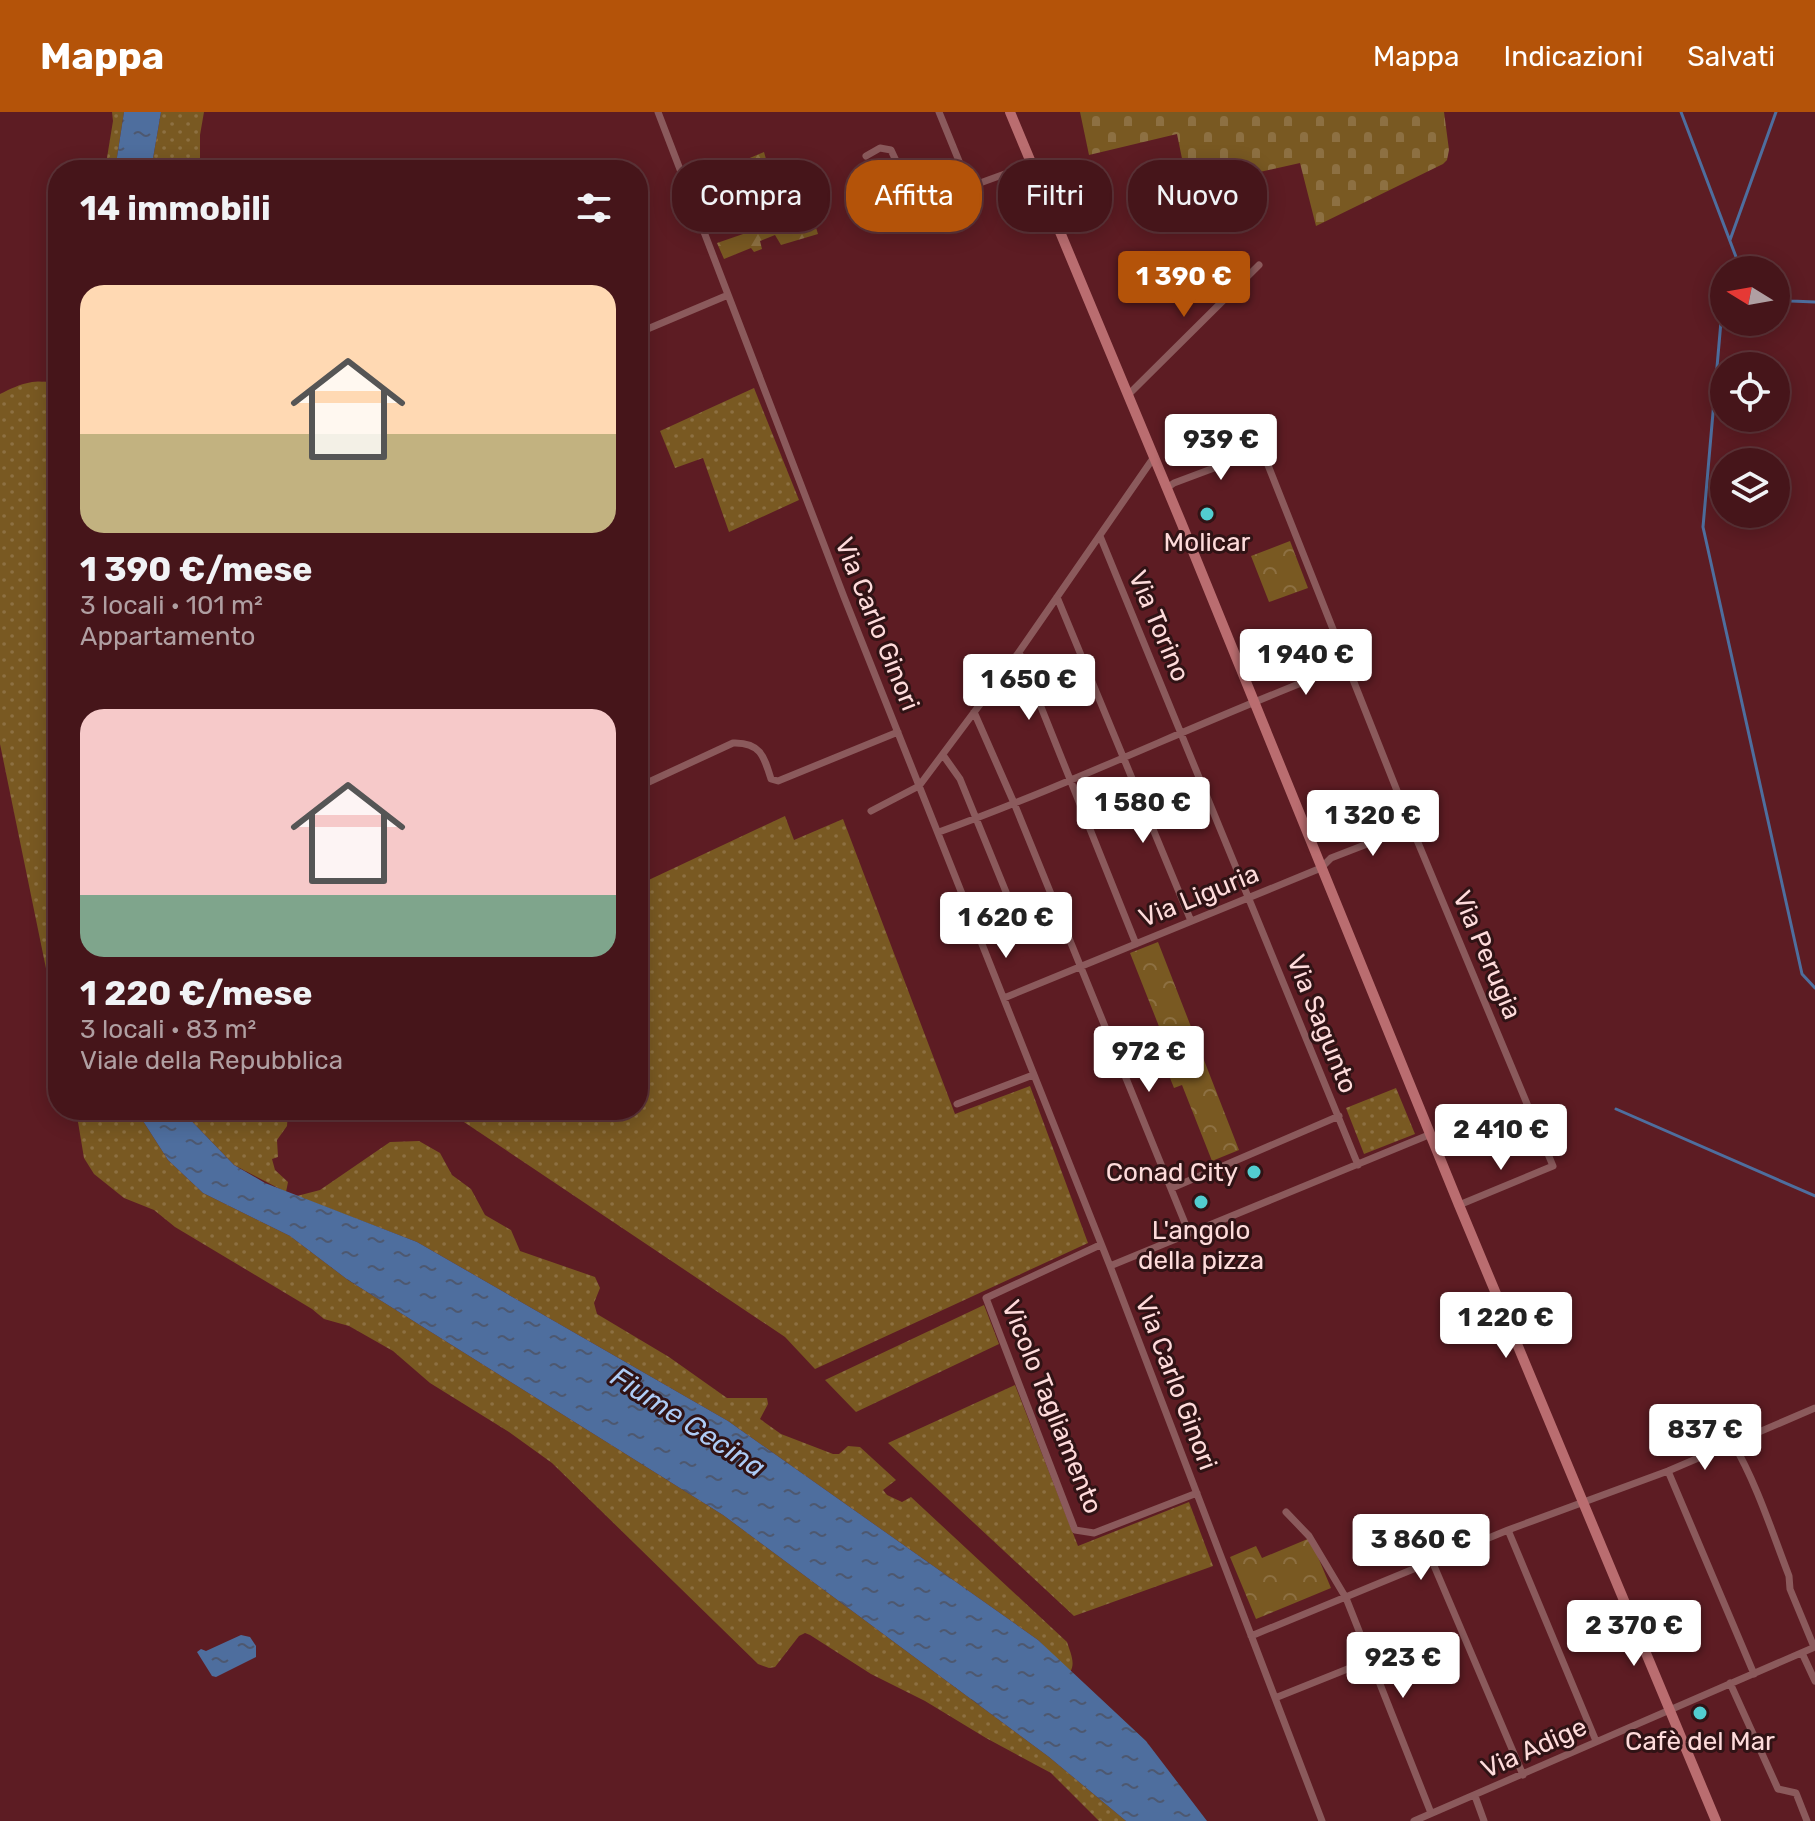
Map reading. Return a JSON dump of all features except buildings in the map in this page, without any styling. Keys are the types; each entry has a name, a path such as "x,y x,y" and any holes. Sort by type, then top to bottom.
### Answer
{"street":[{"name":"Via Carlo Ginori","path":"658,112 919,786 1110,1266 1322,1821"},
{"path":"939,112 959,160"},
{"path":"1010,112 1030,160"},
{"path":"866,156 880,148 891,150 896,160"},
{"path":"1060,232 1459,1205 1716,1821"},
{"path":"1128,395 1259,265"},
{"path":"648,329 728,295"},
{"name":"Via Perugia","path":"1167,488 1262,450 1411,827 1553,1166 1459,1205"},
{"path":"871,811 919,786 1019,652 1154,457"},
{"name":"Via Torino","path":"1100,536 1249,897"},
{"path":"1057,597 1191,921"},
{"path":"1019,652 1136,944"},
{"path":"939,832 1347,665"},
{"path":"974,712 1189,1233"},
{"path":"648,782 733,743 747,743 763,754 771,779 778,781 898,732"},
{"path":"943,755 960,779 1017,919"},
{"name":"Via Liguria","path":"1004,998 1321,868 1331,858 1411,827"},
{"name":"Via Sagunto","path":"1249,897 1358,1165"},
{"path":"957,1104 1033,1075"},
{"path":"1172,1188 1339,1116"},
{"path":"1110,1266 1431,1134"},
{"name":"Vicolo Tagliamento","path":"1100,1245 986,1298 1075,1530 1094,1533 1197,1493"},
{"path":"1251,1636 1508,1530 1668,1471 1815,1408"},
{"path":"1733,1443 1743,1461 1815,1647"},
{"path":"1668,1471 1754,1674"},
{"path":"1286,1512 1309,1536 1346,1598 1431,1813"},
{"path":"1508,1530 1596,1741"},
{"path":"1432,1561 1523,1775"},
{"name":"Via Adige","path":"1414,1821 1815,1647"},
{"path":"1802,1653 1815,1681"},
{"path":"1275,1698 1370,1660"},
{"path":"1730,1683 1778,1789 1796,1793 1807,1821"},
{"path":"1475,1796 1484,1821"}],"green space":[{"path":"112,112 124,112 117,160 107,160"},
{"path":"161,112 204,112 200,160 153,160"},
{"path":"1080,112 1444,112 1449,150 1443,164 1316,226 1300,163 1267,170 1267,160 1182,160 1177,134 1089,155"},
{"path":"764,152 766,160 745,160"},
{"path":"746,233 818,234 781,245 775,235 760,241 762,249 754,252 751,248 724,259 717,243"},
{"path":"35,382 48,382 48,978 0,744 0,394"},
{"path":"754,388 799,500 729,532 703,458 675,468 660,431"},
{"path":"1290,541 1308,588 1269,602 1251,556"},
{"path":"785,816 794,840 843,819 955,1114 1030,1086 1088,1243 815,1369 785,1337 461,1120 648,1120 648,880"},
{"path":"1158,942 1239,1150 1212,1161 1182,1085 1174,1088 1152,1033 1160,1029 1130,953"},
{"path":"1396,1088 1415,1134 1364,1154 1346,1108"},
{"path":"78,1120 142,1120 168,1160 203,1193 290,1236 348,1280 723,1515 1049,1757 1126,1821 1099,1821 1051,1773 871,1674 810,1635 805,1633 799,1636 775,1667 758,1664 552,1463 430,1383 393,1351 349,1326 324,1319 175,1227 154,1210 124,1198 94,1174 84,1158"},
{"path":"191,1120 287,1120 287,1126 277,1140 278,1157 272,1159 275,1170 288,1182 286,1192 234,1165"},
{"path":"419,1141 440,1153 452,1175 471,1189 485,1215 511,1230 520,1251 595,1277 600,1288 594,1303 597,1314 669,1357 727,1398 767,1398 768,1404 760,1419 781,1434 833,1454 839,1454 848,1446 860,1447 896,1480 883,1490 887,1495 902,1502 911,1497 1067,1642 1072,1661 1070,1672 1038,1640 728,1421 417,1242 297,1196 320,1190 390,1142"},
{"path":"984,1305 999,1344 856,1412 825,1380"},
{"path":"1015,1385 1078,1546 1189,1502 1213,1566 1074,1616 888,1443"},
{"path":"1310,1538 1331,1588 1256,1619 1230,1557 1256,1546 1262,1558"}],"water":[{"path":"124,112 161,112 153,160 117,160"},
{"name":"Fiume Cecina","path":"142,1120 191,1120 234,1165 265,1183 417,1242 728,1421 1038,1640 1146,1741 1207,1821 1126,1821 1049,1757 723,1515 348,1280 290,1236 203,1193 168,1160"},
{"path":"241,1635 250,1637 256,1646 256,1657 216,1677 212,1676 197,1652"}],"waterway":[{"path":"1681,112 1736,256"},
{"path":"1730,240 1776,112"},
{"path":"1790,301 1815,302"},
{"path":"1720,336 1703,527 1802,974 1815,988"},
{"path":"1616,1109 1815,1196"}],"place":[{"name":"Molicar","path":"1207,514"},
{"name":"Conad City","path":"1254,1172"},
{"name":"L'angolo della pizza","path":"1201,1202"},
{"name":"Cafè del Mar","path":"1700,1713"}]}
